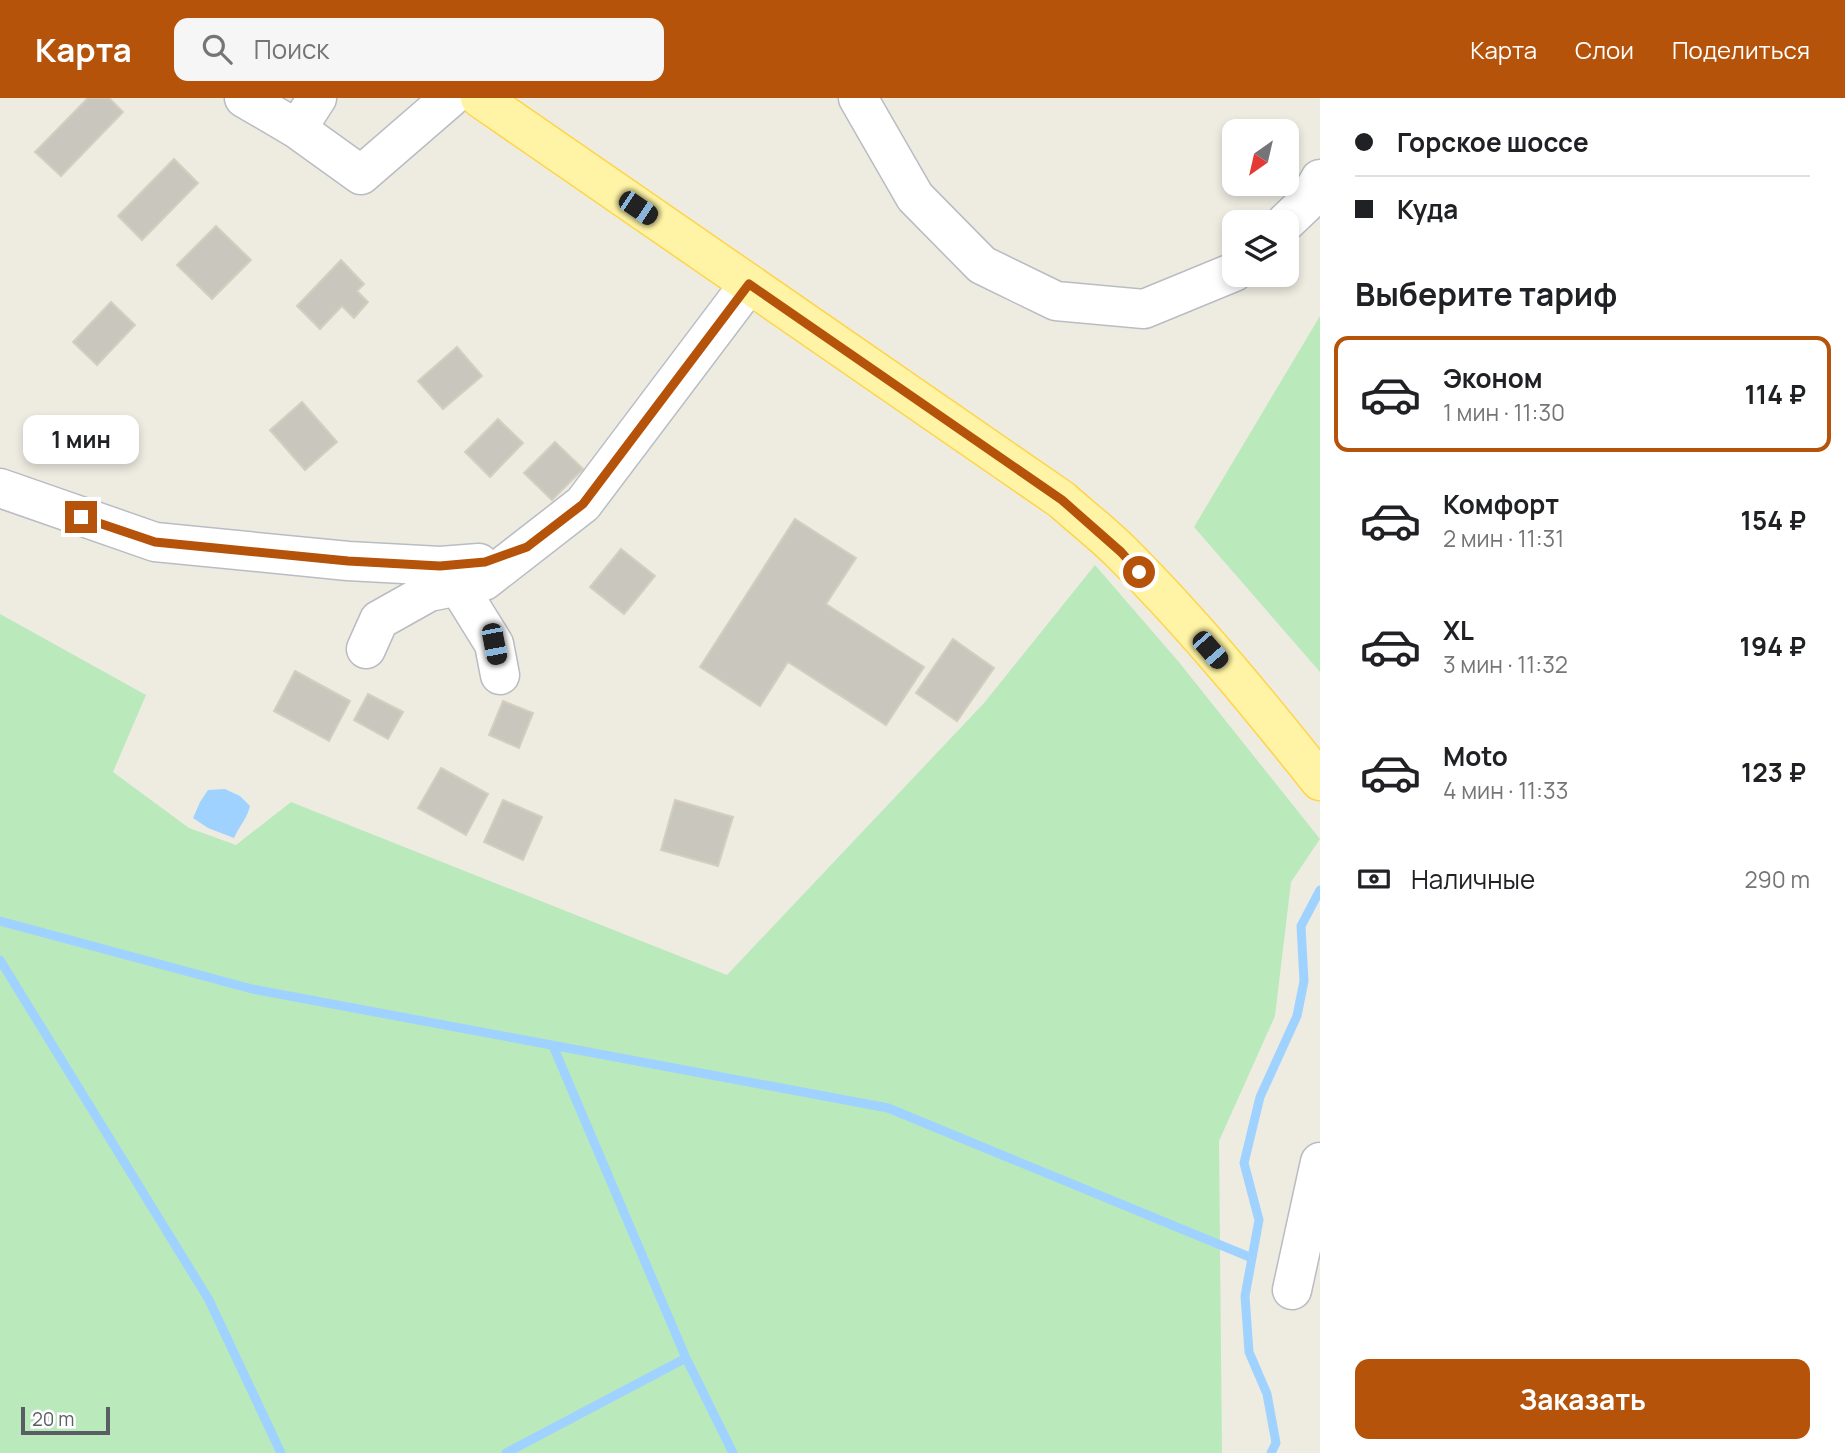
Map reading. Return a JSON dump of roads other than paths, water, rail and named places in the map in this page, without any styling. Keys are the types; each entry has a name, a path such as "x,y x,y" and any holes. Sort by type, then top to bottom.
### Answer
{"main road":[{"path":"480,98 523,114 749,284 1062,500 1121,552 1176,611 1320,781"}],"street":[{"path":"244,98 307,113 361,175 450,98"},
{"path":"858,98 915,197 982,265 1056,301 1144,309 1222,277"},
{"path":"1299,210 1307,202 1320,179"},
{"path":"366,649 379,620 429,592 484,581 583,504 749,284"},
{"path":"0,488 155,542 348,561 440,566 485,562 527,547"},
{"path":"458,586 494,644 500,675"},
{"path":"1292,1290 1320,1162"}],"water":[{"path":"225,789 240,796 250,806 234,838 208,828 193,818 208,790"}],"waterway":[{"path":"1271,1453 1276,1443 1267,1394 1249,1352 1245,1296 1259,1220 1244,1163 1260,1097 1297,1016 1304,981 1301,926 1320,890"},
{"path":"0,921 252,989 888,1108 1252,1258"},
{"path":"0,960 209,1300 281,1453"},
{"path":"553,1046 686,1358 733,1453"},
{"path":"506,1453 686,1358"}]}
